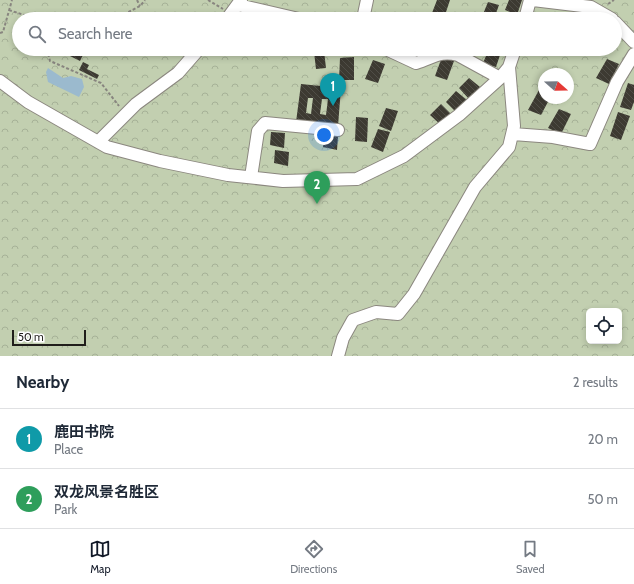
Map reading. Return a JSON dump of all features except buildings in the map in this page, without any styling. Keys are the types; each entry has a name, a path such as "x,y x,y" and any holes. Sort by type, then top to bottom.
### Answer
{"street":[{"path":"364,12 367,0"},
{"path":"528,12 532,0 591,7 600,12"},
{"path":"227,12 239,2 274,12"},
{"path":"622,29 634,42"},
{"path":"512,134 553,137 590,144 617,82 634,54"},
{"path":"98,142 136,104 178,73 193,56"},
{"path":"401,56 416,63 431,56"},
{"path":"460,56 500,78"},
{"path":"0,80 28,102 107,147 160,161 251,178 283,181 357,179 404,156 459,115 500,78 509,67 513,56"},
{"path":"338,356 344,338 353,320 376,312 398,314 414,294 475,187 509,147 514,126 509,67"},
{"path":"251,178 258,131 266,123 338,130"}],"path":[{"path":"0,33 3,32 12,0"},
{"path":"137,0 140,6"},
{"path":"128,12 140,6 145,0"},
{"path":"208,0 223,12"},
{"path":"9,10 15,12"},
{"path":"49,56 50,61 101,83 126,115"}],"green space":[{"path":"0,0 634,0 634,356 0,356"}],"water":[{"path":"48,68 63,78 71,76 82,79 84,87 79,97 48,82 46,72"}],"place":[{"name":"鹿田书院","path":"333,106"},
{"name":"双龙风景名胜区","path":"317,204"}]}
